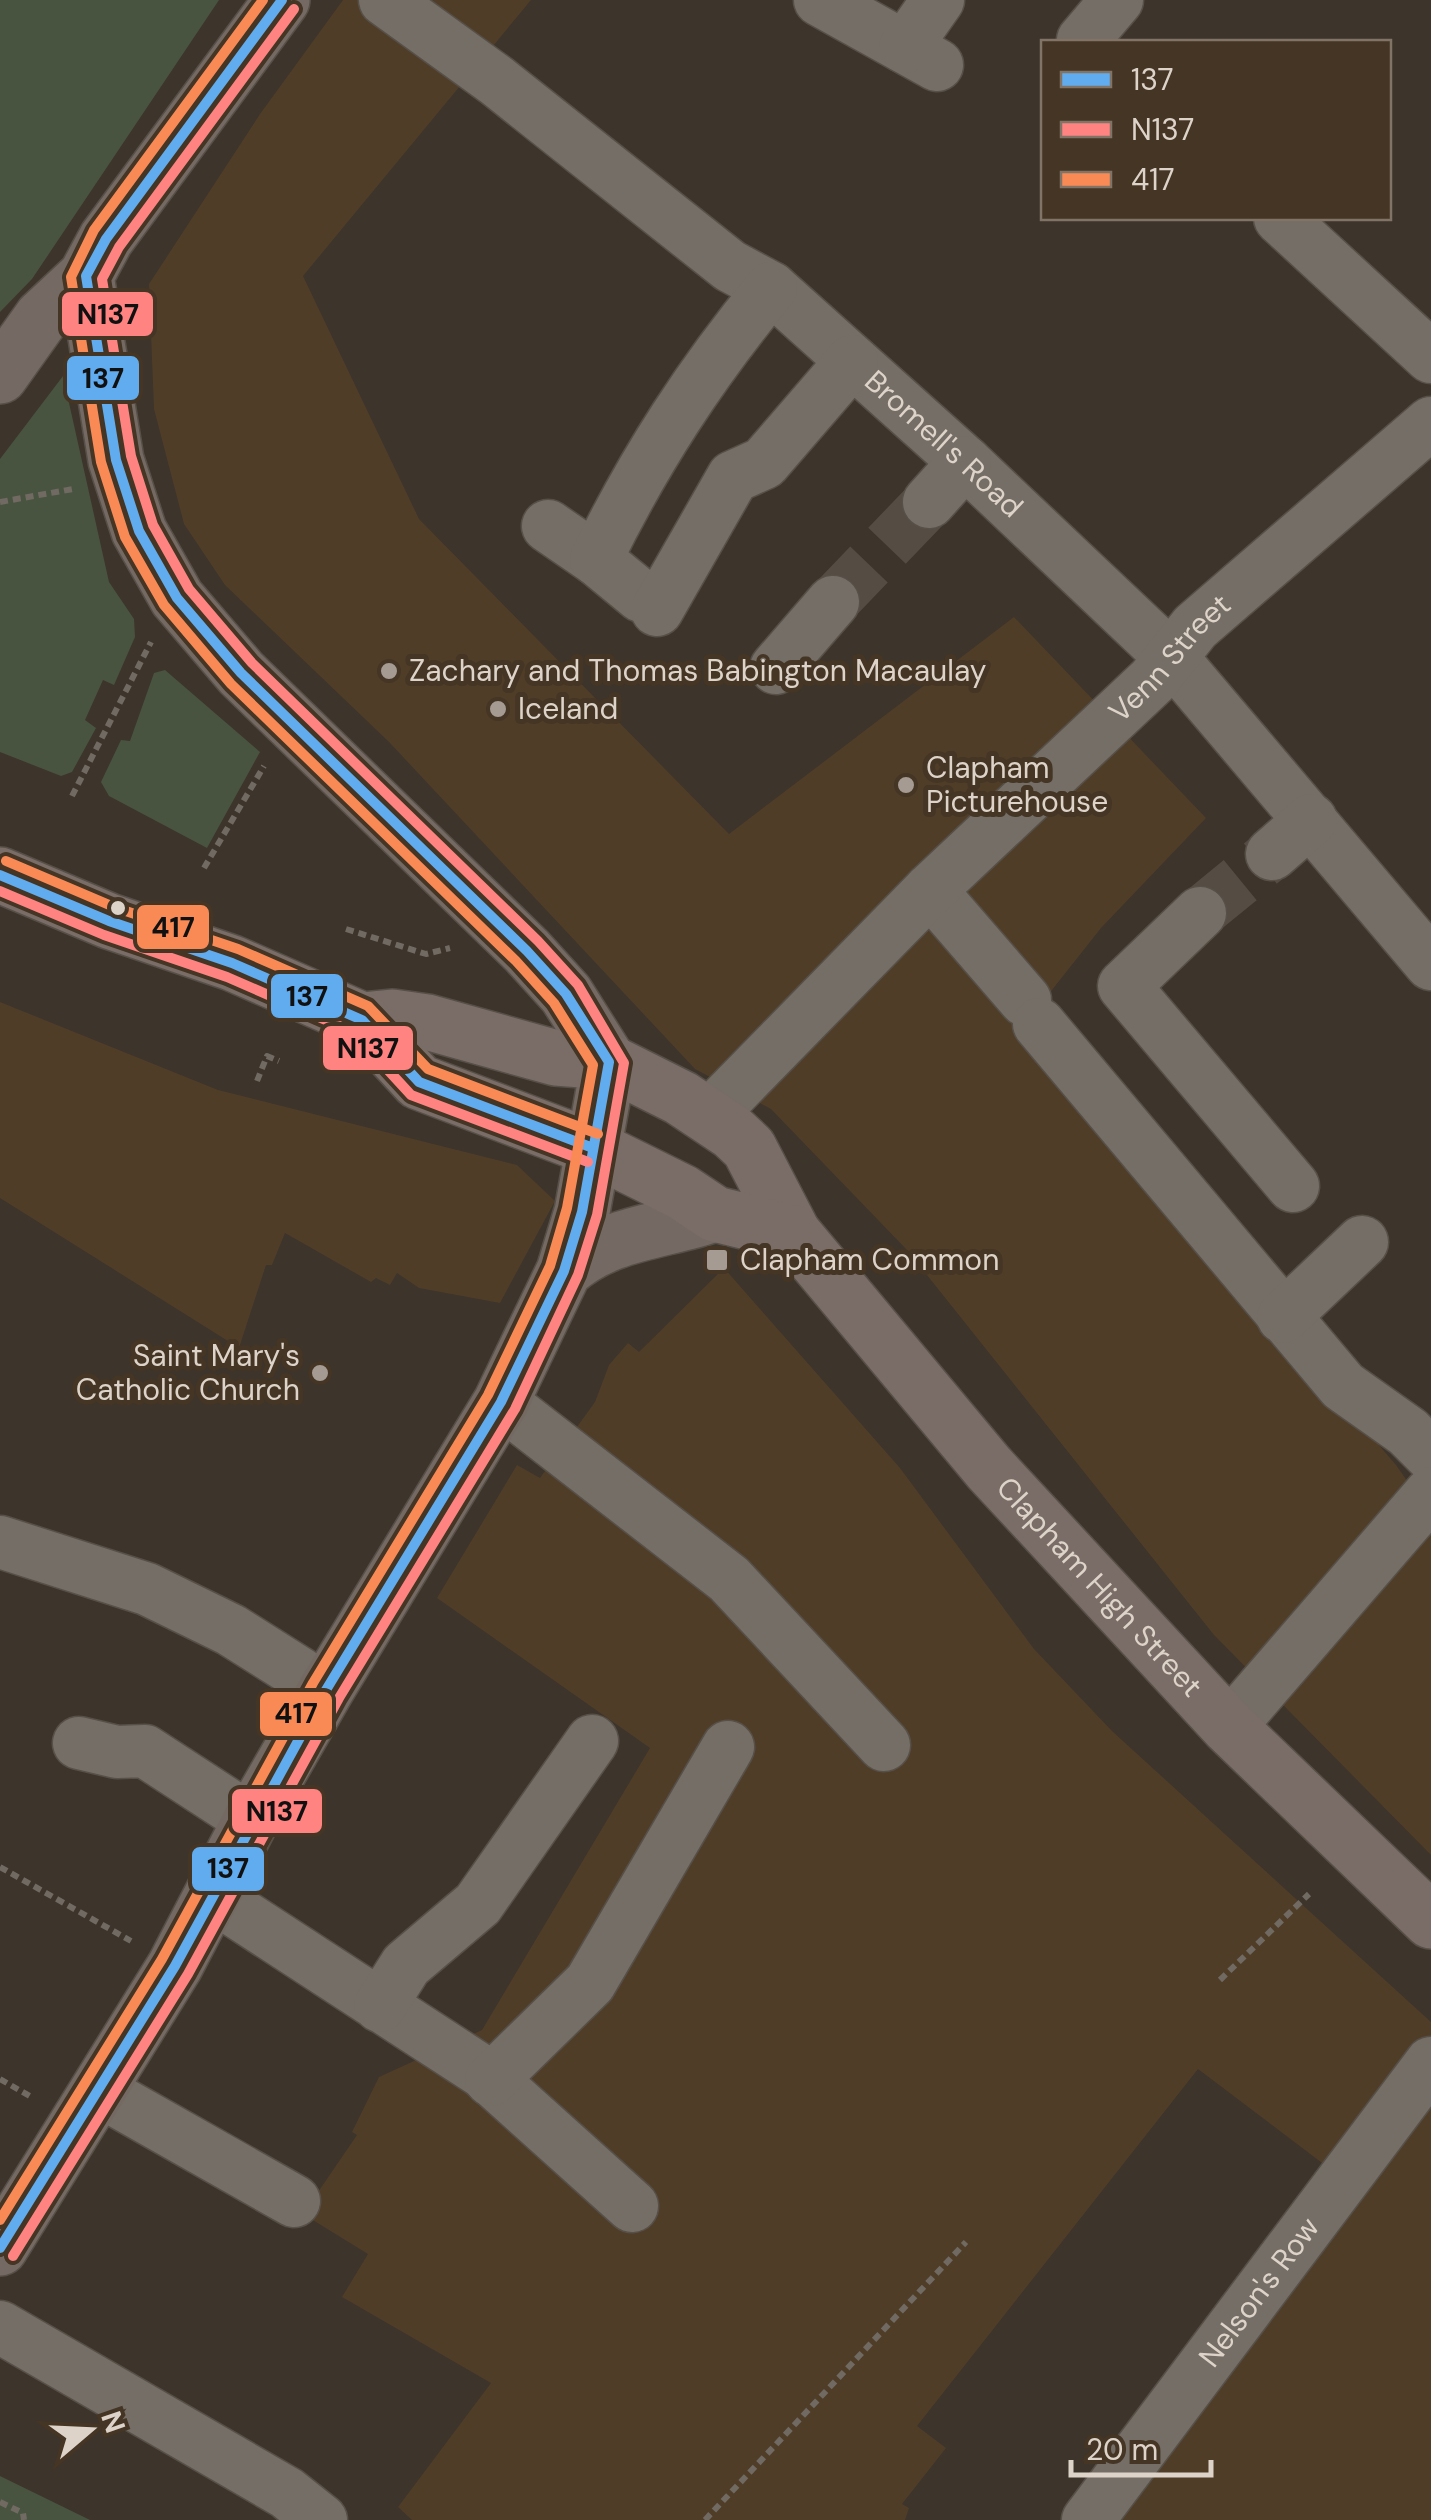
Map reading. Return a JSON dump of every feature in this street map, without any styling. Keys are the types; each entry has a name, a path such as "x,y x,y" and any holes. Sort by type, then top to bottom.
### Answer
{"highway":[{"path":"0,875 92,915 218,957 362,1020 419,1082 594,1148 682,1192 715,1214 792,1233"},
{"path":"362,1020 392,1017 427,1022 556,1058 610,1062"},
{"name":"Clapham High Street","path":"610,1062 709,1116 749,1148 792,1233 989,1468 1229,1727 1431,1921"}],"main road":[{"path":"0,376 42,317 86,276 115,225 282,0"},
{"path":"0,2248 175,1966 251,1820 326,1690 501,1402 564,1271 582,1212 610,1062 602,1056 566,994 527,951 241,673 177,598 139,530 116,460 86,276"},
{"path":"564,1271 622,1235 681,1225 715,1214"}],"street":[{"name":"Bromell's Road","path":"384,0 497,81 730,266 770,288 966,462 1172,658 1431,964"},
{"path":"820,0 921,56 938,0"},
{"path":"1084,40 1116,0"},
{"path":"1282,220 1431,357"},
{"path":"596,559 622,507 709,362 770,288"},
{"path":"548,526 649,603 733,477 764,463 841,352"},
{"name":"Venn Street","path":"709,1116 930,890 1172,658 1199,624 1431,422"},
{"path":"930,502 966,462"},
{"path":"776,668 833,602"},
{"path":"1272,854 1310,820"},
{"path":"930,890 1343,1386 1408,1432 1431,1455"},
{"path":"1200,914 1124,986 1292,1186"},
{"path":"1273,1305 1362,1242"},
{"path":"501,1402 728,1579 884,1745"},
{"path":"1229,1727 1431,1494"},
{"path":"0,1542 146,1589 231,1630 326,1690"},
{"path":"380,2006 406,1965 478,1904 592,1742"},
{"path":"79,1743 116,1752 145,1751 251,1820"},
{"path":"491,2080 590,1983 728,1747"},
{"path":"214,1897 491,2080 632,2206"},
{"name":"Nelson's Row","path":"1088,2520 1431,2063"},
{"path":"98,2090 294,2201"},
{"path":"0,2327 287,2493 321,2520"}],"path":[{"path":"0,502 77,489"},
{"path":"72,796 158,628"},
{"path":"204,868 268,760"},
{"path":"346,929 426,954 459,946"},
{"path":"256,1081 267,1056 278,1061"},
{"path":"0,1868 175,1966"},
{"path":"1220,1980 1309,1894"},
{"path":"705,2520 966,2242"},
{"path":"0,2502 23,2513 24,2520"}],"shaded area":[{"path":"343,0 531,0 303,276 419,519 729,834 1014,617 1206,818 1101,928 1022,1028 1396,1465 1431,1515 1431,1855 1214,1635 907,1250 771,1109 695,1069 389,742 225,585 184,524 154,409 149,284 260,114"},
{"path":"0,1002 218,1090 517,1165 555,1201 500,1303 419,1288 397,1273 390,1285 376,1278 371,1282 285,1233 272,1265 266,1265 239,1348 0,1198"},
{"path":"724,1268 900,1468 1034,1649 1112,1731 1431,2022 1431,2520 1097,2520 1355,2188 1198,2069 917,2426 946,2448 902,2504 909,2508 905,2520 412,2520 398,2507 491,2383 342,2297 368,2254 303,2214 357,2135 352,2132 379,2077 482,2030 650,1748 437,1598 517,1465 540,1478 595,1402 609,1365 628,1343 639,1352"}],"green space":[{"path":"0,0 219,0 32,279 0,312"},
{"path":"63,376 109,582 134,619 135,637 114,685 103,680 85,720 96,728 72,772 61,776 0,752 0,459"},
{"path":"165,670 260,752 207,848 109,796 101,782 121,740 130,741 154,673"},
{"path":"0,2476 90,2520 0,2520"}],"tunnel":[{"path":"833,602 929,502"},
{"path":"1200,913 1272,854"}],"transit line":[{"name":"417","path":"0,2220 162,1959 313,1683 488,1395 550,1266 567,1208 593,1065 554,1003 516,961 231,684 164,605 125,537 101,462 71,277 94,230 263,0"},
{"name":"137","path":"0,2248 175,1966 326,1690 501,1402 564,1271 582,1212 609,1062 566,994 527,951 241,673 177,598 139,531 116,460 86,276 106,239 282,0"},
{"name":"N137","path":"13,2256 188,1974 339,1698 515,1409 578,1275 597,1215 624,1063 578,985 538,941 252,663 189,589 153,525 131,456 102,279 119,247 294,9"},
{"name":"417","path":"6,861 114,907 238,949 368,1006 428,1069 598,1134"},
{"name":"137","path":"0,875 109,921 232,963 362,1020 419,1082 593,1148"},
{"name":"N137","path":"0,891 104,935 227,977 353,1032 411,1095 588,1162"}],"place":[{"name":"Zachary and Thomas Babington Macaulay","path":"389,671"},
{"name":"Iceland","path":"498,709"},
{"name":"Clapham Picturehouse","path":"906,785"},
{"name":"Clapham Common","path":"717,1260"},
{"name":"Saint Mary's Catholic Church","path":"320,1373"}]}
